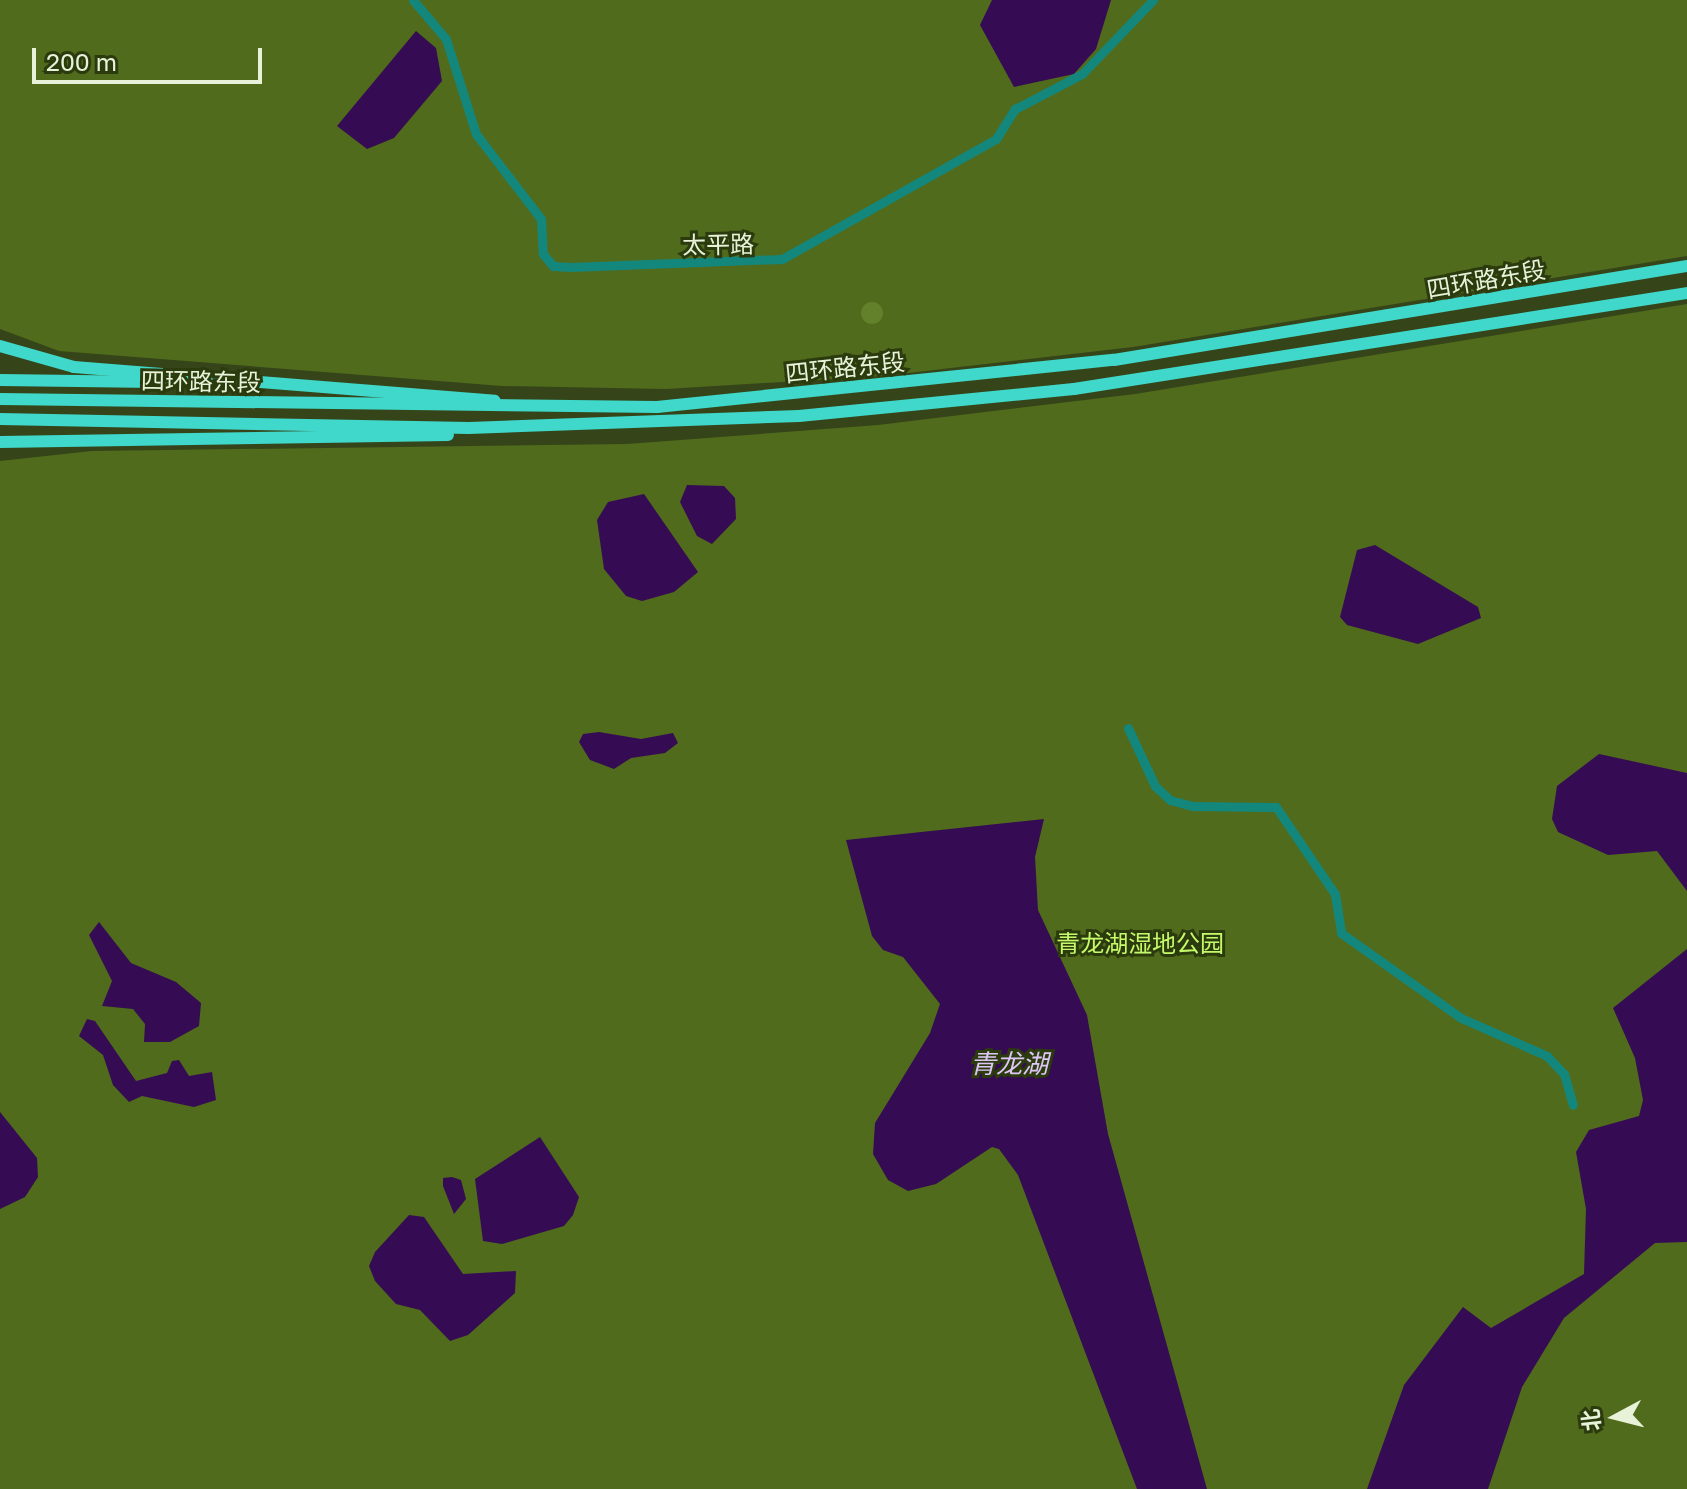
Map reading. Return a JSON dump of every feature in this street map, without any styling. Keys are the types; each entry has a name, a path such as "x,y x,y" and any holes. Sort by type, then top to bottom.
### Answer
{"highway":[{"name":"四环路东段","path":"0,399 594,408 797,394 1251,341 1687,266"},
{"name":"四环路东段","path":"0,419 522,427 799,416 1074,389 1687,293"},
{"path":"0,346 74,367 594,408"},
{"path":"0,380 247,381"},
{"path":"0,442 399,440 522,427"},
{"path":"0,451 77,441"}],"street":[{"name":"太平路","path":"413,0 446,39 476,134 541,219 543,254 553,266 571,267 782,259 996,139 1015,109 1082,74 1153,0"},
{"path":"1128,728 1155,786 1170,800 1193,806 1276,807 1335,894 1341,933 1461,1018 1547,1056 1564,1074 1573,1105"}],"green space":[{"path":"0,0 1687,0 1687,256 1133,347 882,376 666,389 502,386 59,351 0,329"},
{"name":"青龙湖湿地公园","path":"1687,304 1687,1489 0,1489 0,461 92,451 627,444 878,425 1135,394"}],"water":[{"path":"992,0 1111,0 1096,49 1074,74 1014,87 980,25"},
{"path":"416,31 436,48 442,81 394,138 367,149 337,126"},
{"path":"687,485 724,486 735,498 736,519 712,544 697,536 680,502"},
{"path":"644,494 698,572 674,592 642,601 626,596 604,569 597,520 608,502"},
{"path":"1375,545 1478,607 1481,618 1418,644 1347,625 1340,617 1357,550"},
{"path":"599,732 641,739 673,733 678,743 665,753 631,758 614,769 590,760 579,742 583,734"},
{"path":"1599,754 1687,773 1687,891 1657,851 1608,855 1558,832 1552,819 1557,786"},
{"name":"青龙湖","path":"1044,819 1035,857 1038,910 1087,1015 1108,1134 1207,1489 1137,1489 1018,1175 999,1149 992,1147 936,1184 908,1191 888,1180 873,1154 875,1123 930,1033 940,1004 903,957 883,950 872,936 846,840"},
{"path":"99,922 131,963 176,982 201,1003 199,1026 170,1042 144,1042 145,1024 133,1009 102,1006 112,981 89,935"},
{"path":"1687,949 1687,1242 1655,1243 1564,1318 1522,1387 1488,1489 1367,1489 1404,1385 1463,1307 1491,1328 1584,1274 1586,1209 1576,1152 1589,1130 1639,1116 1643,1100 1635,1058 1613,1008"},
{"path":"87,1019 95,1021 136,1081 167,1073 172,1061 179,1060 189,1076 212,1072 216,1100 194,1107 142,1096 129,1102 113,1085 103,1055 79,1036"},
{"path":"0,1112 37,1158 38,1177 25,1197 0,1209"},
{"path":"540,1137 579,1197 573,1215 564,1226 502,1244 483,1241 475,1179"},
{"path":"443,1178 461,1180 466,1199 454,1214 443,1186"},
{"path":"409,1215 424,1217 463,1274 516,1271 515,1293 468,1335 450,1341 420,1310 396,1304 375,1281 369,1266 375,1252"}],"building":[{"path":"872,302 880,305 883,313 880,321 872,324 864,321 861,313 864,305"}]}
